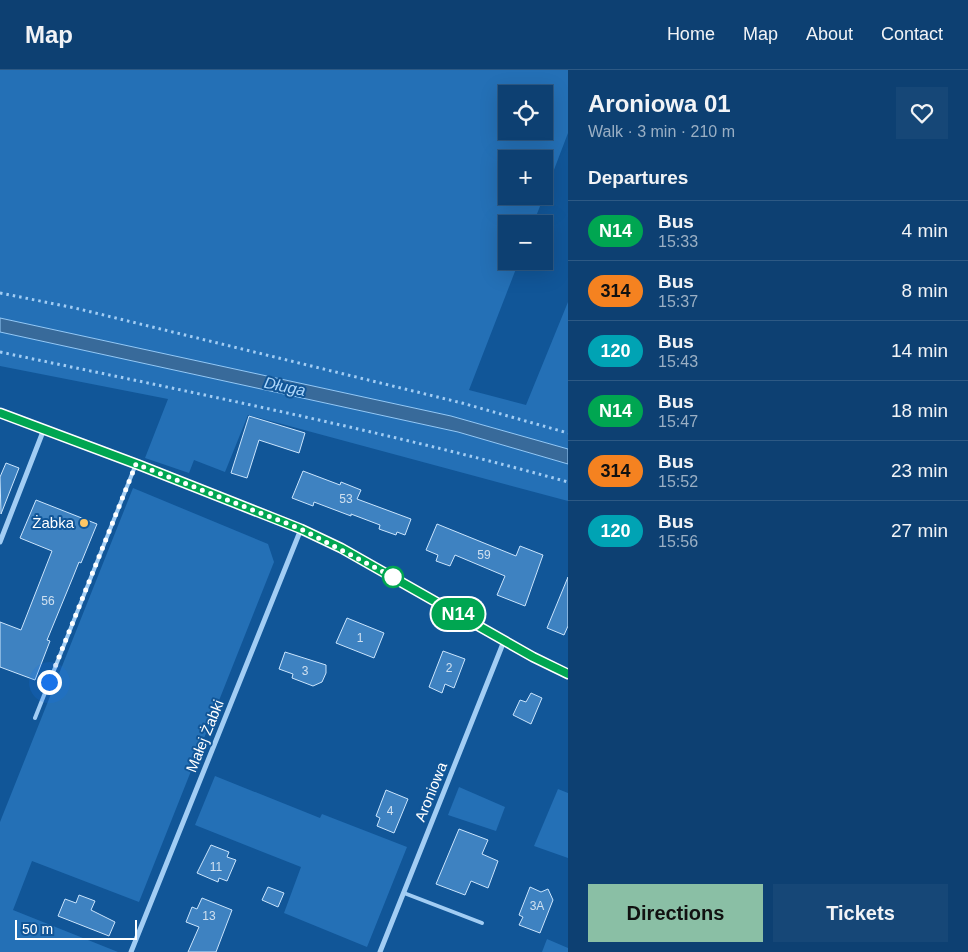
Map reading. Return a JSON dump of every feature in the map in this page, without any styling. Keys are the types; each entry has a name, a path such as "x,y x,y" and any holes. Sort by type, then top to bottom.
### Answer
{"street":[{"path":"0,413 301,529 341,548 504,641 568,674"},
{"path":"0,542 44,429"},
{"name":"Małej Żabki","path":"131,952 301,529"},
{"name":"Aroniowa","path":"380,952 504,641"}],"lane":[{"path":"35,718 136,464"},
{"path":"404,893 482,923"}],"path":[{"path":"0,293 75,308 462,403 568,433"},
{"path":"0,352 258,406 466,454 568,482"}],"shaded area":[{"path":"0,70 568,70 568,133 553,172 553,150 498,150 498,205 540,205 537,215 498,215 498,270 516,270 469,390 526,405 568,302 568,449 451,416 0,318"},
{"path":"0,332 458,432 568,464 568,501 248,415 225,472 194,460 189,473 145,458 168,399 0,366"},
{"path":"133,488 268,544 274,562 139,902 32,861 13,910 118,952 0,952 0,822"},
{"path":"215,776 320,818 322,814 407,847 367,947 284,913 301,867 195,825"},
{"path":"459,787 505,807 496,831 448,815"},
{"path":"558,789 568,793 568,858 534,846"},
{"path":"547,939 568,948 568,952 542,952"}],"water":[{"name":"Długa","path":"0,318 451,416 568,449 568,464 458,432 0,332"}],"building":[{"path":"249,416 305,433 299,453 259,440 247,478 231,473"},
{"path":"6,463 19,468 1,514 0,477"},
{"path":"303,471 340,485 341,482 361,490 357,499 411,519 405,535 397,532 396,535 379,529 380,525 351,514 351,516 314,502 313,506 292,498"},
{"path":"36,500 97,524 47,640 50,641 35,680 0,667 0,622 21,630 52,551 20,538"},
{"path":"437,524 516,556 520,546 543,555 525,606 497,595 505,576 455,555 450,566 436,561 438,555 426,550"},
{"path":"568,577 568,626 564,635 547,628"},
{"path":"347,618 384,633 374,658 336,643"},
{"path":"443,651 465,659 454,688 445,684 442,693 429,687"},
{"path":"285,652 326,665 326,673 322,682 313,686 292,678 293,674 279,669"},
{"path":"531,693 542,698 531,724 513,715 520,700 526,702"},
{"path":"386,790 408,799 394,833 377,826 380,818 376,816"},
{"path":"459,829 488,840 482,854 498,861 488,888 471,881 465,895 436,884"},
{"path":"211,845 229,852 227,857 236,860 227,881 219,878 218,882 197,873"},
{"path":"268,887 284,893 278,907 262,900"},
{"path":"530,887 541,892 548,889 553,900 540,933 519,925 523,917 519,915"},
{"path":"79,895 95,901 91,910 115,922 109,936 58,916 65,899 76,903"},
{"path":"202,898 232,910 216,952 188,952 199,927 186,922 192,907 197,909"}],"bus line":[{"name":"N14","path":"0,413 301,529 341,548 533,657 568,674"}],"place":[{"name":"Żabka","path":"84,523"}],"route":[{"path":"49,682 136,464 301,529 341,548 395,578 393,577"}]}
